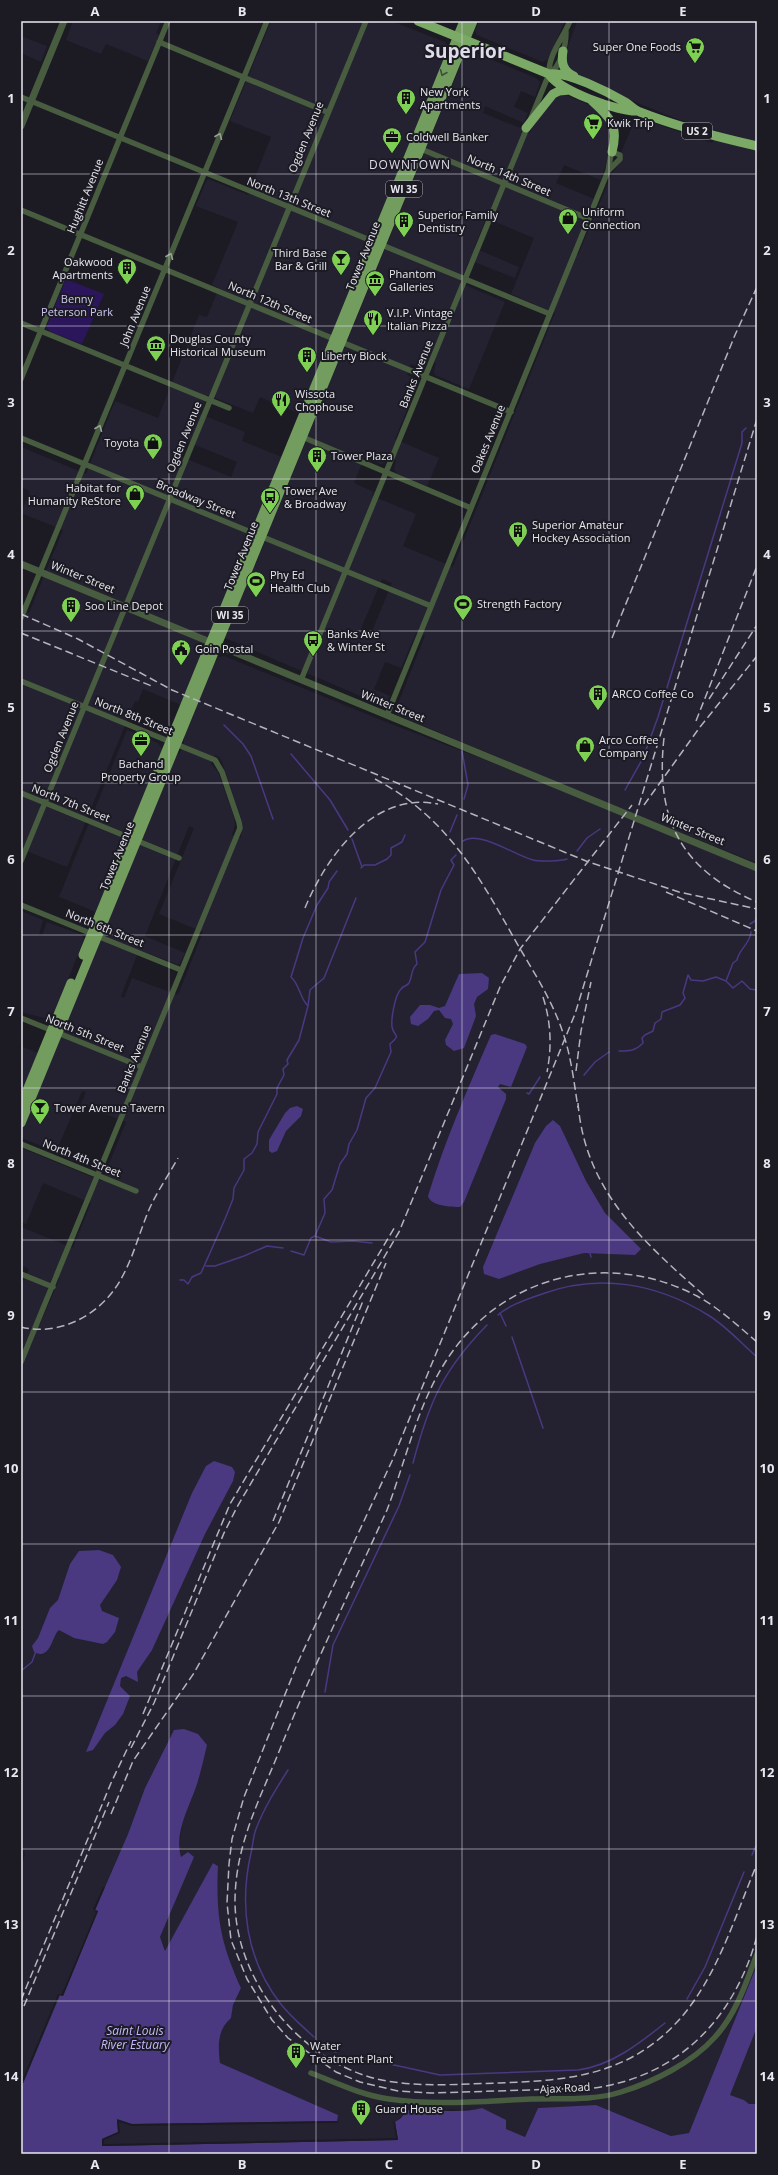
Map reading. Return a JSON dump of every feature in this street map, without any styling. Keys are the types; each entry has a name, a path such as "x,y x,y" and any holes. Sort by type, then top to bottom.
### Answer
{"highway":[{"name":"US 2","path":"418,21 548,74 565,76 630,104 638,111"},
{"path":"563,51 562,63 567,72 611,95"},
{"name":"US 2","path":"548,74 554,82 586,97 625,110 638,111 694,130 757,146"},
{"path":"526,128 553,94 559,91 571,90"},
{"path":"586,97 603,112 613,125 616,136 612,152"}],"main road":[{"name":"Tower Avenue","path":"21,1123 55,1032 133,839 378,243 420,149 461,39 464,21"},
{"name":"Tower Avenue","path":"378,243 425,118 461,39 474,21"},
{"path":"420,149 418,146 424,129 425,118"},
{"name":"Tower Avenue","path":"21,1105 55,1032"}],"street":[{"path":"21,126 64,21"},
{"name":"Hughitt Avenue","path":"21,379 168,21"},
{"name":"John Avenue","path":"21,618 267,21"},
{"name":"Ogden Avenue","path":"21,861 327,112 366,21"},
{"name":"Banks Avenue","path":"300,680 504,184 548,74 557,46 570,21"},
{"name":"Banks Avenue","path":"548,74 555,69 563,51 566,31"},
{"path":"159,42 327,112"},
{"name":"North 13th Street","path":"21,97 550,314"},
{"name":"North 14th Street","path":"420,149 589,219"},
{"name":"Oakes Avenue","path":"387,715 589,219 608,171 609,159 612,152 619,154 620,158 608,171"},
{"name":"North 12th Street","path":"21,210 337,342 511,412"},
{"path":"21,323 229,408"},
{"path":"299,436 471,508"},
{"name":"Broadway Street","path":"21,438 431,606"},
{"name":"Winter Street","path":"21,564 757,868"},
{"name":"North 8th Street","path":"21,681 217,762"},
{"name":"Banks Avenue","path":"21,1362 240,828 240,822 217,762"},
{"name":"North 7th Street","path":"21,793 179,858"},
{"name":"North 6th Street","path":"21,905 181,970"},
{"name":"North 5th Street","path":"21,1018 142,1067"},
{"name":"North 4th Street","path":"21,1144 136,1191"},
{"path":"21,1274 53,1287"},
{"name":"Ajax Road","path":"311,2072 368,2094 409,2101 466,2102 589,2097 620,2092 650,2081 691,2058 714,2038 734,2010 757,1954"}],"shaded area":[{"path":"73,21 161,21 156,33 159,35 148,61 106,44 101,54 66,40"},
{"path":"271,21 391,21 445,42 449,49 300,414 260,397 253,413 208,395 200,414 245,432 242,441 282,457 181,705 143,689 138,702 135,701 67,867 21,849 21,610 29,613 63,530 21,513 30,491 21,487 21,447 86,474 115,401 158,418 199,315 207,317 219,288 212,285 238,222 196,206 208,179 248,195 271,137 230,121","holes":["188,442 237,462 231,477 182,457"]},
{"path":"479,21 565,21 548,59 543,62 477,35 475,31"},
{"path":"575,21 757,21 757,863 600,800 398,715 397,706 425,636 416,633 401,668 385,662 374,689 390,696 384,706 225,638 465,54 473,52 536,78 540,82 535,97 521,91 514,107 528,113 524,123 485,106 483,113 530,132 535,122 557,95 566,95 592,106 610,123 612,145 601,180 564,165 556,183 594,199 572,252 578,255 612,174 619,164 621,153 636,117 712,143 718,131 677,119 628,99 573,72 565,64 566,51 577,22","holes":["486,218 534,238 511,294 555,313 453,567 403,546 416,514 372,496 374,492 354,483 364,458 381,464 386,462 389,457 396,460 394,469 397,474 427,486 439,458 395,439 418,383 417,379 407,375 411,364 416,366 420,371 424,369 428,360 436,363 434,372 435,375 469,389 505,302 460,283 469,260 515,278 519,267 474,248","382,579 392,583 370,636 360,631"]},
{"path":"21,36 47,46 41,62 21,53"},
{"path":"224,656 391,724 496,764 757,871 757,1965 689,2133 672,2136 596,2105 538,2108 525,2137 506,2129 482,2108 473,2110 428,2109 407,2110 396,2122 398,2140 102,2146 102,2139 117,2119 337,2121 337,2115 220,2063 217,2044 224,2024 231,2018 233,2005 241,1988 227,1957 220,1933 217,1901 218,1865 213,1863 166,1952 160,1937 174,1904 181,1858 179,1848 183,1817 197,1783 174,1730 145,1788 128,1834 95,1910 98,1911 21,2088 21,1865 25,1855 21,1841 21,1359 32,1343 27,1341 21,1355 21,1280 24,1281 29,1269 21,1265 21,1227 73,1248 91,1203 43,1183 26,1224 21,1222 21,1148 102,1181 126,1122 81,1104 86,1092 82,1091 56,1152 22,1138 21,1132 177,754 180,753 184,742 183,734 190,723 214,663 219,657","holes":["215,755 219,757 222,762 242,821 241,838 232,835 235,824 234,817 218,772 211,764","189,826 194,828 159,914 203,932 178,995 132,978 124,998 121,996 139,950 179,965 185,953 145,936","53,1275 60,1278 40,1324 35,1322"]},
{"path":"127,730 158,743 163,750 96,912 59,897"},
{"path":"21,911 43,920 39,935 42,936 47,922 82,935 84,939 56,1010 44,1018 21,1012"},
{"path":"21,1046 38,1053 21,1095"},
{"path":"757,2027 757,2104 749,2104 744,2100 730,2095"}],"green space":[{"name":"Benny Peterson Park","path":"66,279 104,294 82,344 51,332 46,328"}],"water":[{"path":"482,973 489,978 488,989 477,997 474,1004 476,1016 464,1048 454,1051 446,1045 445,1040 453,1024 451,1019 445,1018 439,1010 434,1011 428,1019 418,1026 411,1024 410,1017 420,1005 430,1005 439,1008 445,1006 459,974"},
{"path":"495,1034 525,1044 527,1047 511,1087 500,1084 498,1087 506,1094 506,1099 464,1202 460,1207 437,1204 428,1196 435,1175 449,1134 491,1035"},
{"path":"297,1106 303,1109 301,1116 286,1131 277,1151 272,1153 269,1151 269,1140 285,1113 290,1108"},
{"path":"553,1120 560,1126 586,1181 605,1213 641,1249 635,1255 584,1253 540,1264 499,1279 484,1274 483,1267 535,1143 546,1126"},
{"path":"214,1461 232,1467 235,1472 233,1481 205,1534 152,1650 137,1672 138,1682 126,1676 121,1678 120,1686 130,1696 123,1714 115,1725 105,1733 93,1750 86,1752 192,1493 206,1466"},
{"path":"99,1550 113,1555 121,1567 117,1580 100,1605 102,1611 119,1618 115,1632 107,1642 103,1644 74,1638 59,1630 48,1650 40,1654 34,1652 32,1646 38,1638 50,1608 58,1600 70,1564 79,1551"},
{"name":"Saint Louis River Estuary","path":"184,1729 198,1734 207,1745 194,1793 183,1820 179,1838 181,1857 188,1852 194,1857 160,1937 165,1951 213,1863 218,1866 219,1915 224,1942 241,1988 233,2005 231,2018 226,2023 221,2033 219,2044 220,2063 338,2115 337,2121 132,2124 117,2120 118,2132 102,2139 103,2146 398,2140 395,2122 401,2118 407,2110 464,2111 482,2108 506,2120 506,2129 525,2137 538,2108 596,2105 671,2136 689,2133 757,1965 757,2027 730,2095 744,2100 749,2104 757,2104 757,2154 21,2154 21,2088 60,1995 63,1996 98,1911 95,1910 128,1834 145,1788 174,1730"}],"pier":[{"path":"103,1887 105,1887 95,1910 98,1911 63,1996 59,1995 21,2088 21,2083 58,1994 62,1994 96,1912 93,1909"},
{"path":"117,2119 132,2124 339,2121 337,2123 132,2126 119,2122 120,2133 104,2140 104,2144 396,2138 393,2121 395,2122 398,2140 102,2146 102,2139 118,2132"}],"waterway":[{"path":"625,790 643,758 658,717 742,443 742,432 746,428"},
{"path":"224,725 243,744 251,756 273,819"},
{"path":"462,751 468,785 464,799"},
{"path":"291,754 330,800 348,830"},
{"path":"450,832 457,815"},
{"path":"577,851 587,838 600,829"},
{"path":"361,868 364,865 375,865 387,859 391,855 391,848 402,842 405,835"},
{"path":"463,841 470,838 488,841 536,861 567,859"},
{"path":"352,839 362,867"},
{"path":"315,1236 325,1213 324,1199 332,1190 340,1164 347,1154 349,1144 357,1130 366,1098 375,1088 391,1052 390,1044 396,1038 392,1023 397,996 402,988 408,984 413,969 417,964 415,952 425,942 441,890 454,865 451,860 456,855"},
{"path":"180,1280 184,1280 188,1284 192,1277 201,1273 233,1199 234,1188 244,1170 244,1159 252,1153 257,1144 258,1132 277,1094 277,1088 284,1075 283,1069 288,1064 287,1060 299,1040 308,1006 303,1000 294,980 291,977 303,938 317,905 328,888 329,882 337,871"},
{"path":"308,1006 310,990 324,978 356,898"},
{"path":"750,924 755,921 757,917"},
{"path":"726,981 733,963 737,960 738,956 749,940 751,932"},
{"path":"619,1051 632,1050 640,1046 643,1043 642,1038 653,1031 655,1023 661,1019 662,1012 680,1005 685,998 683,993 688,975 691,980 703,981 716,977 726,981 733,988 742,981 750,989 757,990"},
{"path":"584,1075 595,1062 609,1052"},
{"path":"527,1093 529,1094 540,1077"},
{"path":"291,1251 304,1255 311,1238 315,1236 331,1242 353,1241 372,1243"},
{"path":"206,1266 215,1266 267,1246 283,1248"},
{"path":"590,1253 591,1257"},
{"path":"498,1315 502,1311 519,1303 563,1288 585,1284 606,1283 627,1285 668,1295 708,1315 727,1329 757,1357"},
{"path":"500,1313 506,1326"},
{"path":"413,1463 425,1422 448,1372 472,1341 487,1325"},
{"path":"512,1337 543,1428"},
{"path":"325,1692 333,1645 399,1506 410,1475"},
{"path":"21,1671 32,1662 36,1651"},
{"path":"288,1770 266,1806 255,1832 247,1873 246,1912 248,1931 253,1950 259,1968 268,1986 280,2003 296,2021 314,2037"},
{"path":"752,1855 757,1843"},
{"path":"687,1999 705,1967 744,1872"},
{"path":"362,2058 440,2075 578,2070 590,2068 613,2059 635,2046 665,2023"},
{"path":"332,2051 336,2052"}],"railway":[{"path":"612,638 735,335 757,287"},
{"path":"757,419 575,1014 392,1461 298,1662 244,1797 232,1839 227,1903 231,1940 247,1979 272,2020 288,2038 336,2072 360,2082 398,2091 431,2093 594,2088 625,2081 653,2071 678,2056 700,2038 718,2017 734,1992 747,1965 757,1936"},
{"path":"696,721 757,566"},
{"path":"21,614 78,639 172,690 586,861 679,892 757,909"},
{"path":"709,699 757,625"},
{"path":"21,633 154,687"},
{"path":"644,805 700,727 757,656"},
{"path":"664,738 662,767 664,793 669,817 679,838 692,857 709,874 731,889 757,902"},
{"path":"375,779 401,795 423,812 443,831 476,874 543,988 558,1019 570,1059 578,1108"},
{"path":"305,908 314,888 326,868 340,848 356,831 374,817 393,807 415,803 438,804"},
{"path":"131,1748 154,1703 224,1533 237,1507 399,1232 500,987 520,949 632,805"},
{"path":"666,892 757,931"},
{"path":"576,1071 581,1031 591,982"},
{"path":"543,997 548,1016 550,1034 550,1053 547,1072"},
{"path":"578,1103 583,1134 592,1163 605,1189 621,1213 640,1235 706,1297"},
{"path":"21,1327 50,1329 65,1325 78,1320 103,1303 113,1292 121,1279 151,1205 178,1158"},
{"path":"143,1714 230,1504 396,1225"},
{"path":"111,1814 133,1761 194,1673 279,1522 386,1263"},
{"path":"757,1342 721,1312 697,1296 663,1282 628,1274 593,1273 558,1279 526,1290 496,1308 469,1332 446,1361 427,1396 387,1510 304,1693 256,1807 239,1860 235,1899 238,1929 246,1958 259,1986 276,2012 298,2035 322,2054 348,2069 377,2079 407,2084 453,2085 540,2081 560,2079 599,2071 618,2064 636,2055 654,2043 674,2026 705,1984 717,1961 757,1864"},
{"path":"273,1521 363,1301"},
{"path":"21,2000 111,1783 131,1741"},
{"path":"24,2006 109,1802"}],"place":[{"name":"Super One Foods","path":"695,64"},
{"name":"New York Apartments","path":"406,115"},
{"name":"Kwik Trip","path":"593,140"},
{"name":"Coldwell Banker","path":"392,154"},
{"name":"Uniform Connection","path":"568,235"},
{"name":"Superior Family Dentistry","path":"404,238"},
{"name":"Third Base Bar & Grill","path":"341,276"},
{"name":"Oakwood Apartments","path":"127,285"},
{"name":"Phantom Galleries","path":"375,297"},
{"name":"V.I.P. Vintage Italian Pizza","path":"373,336"},
{"name":"Douglas County Historical Museum","path":"156,362"},
{"name":"Liberty Block","path":"307,373"},
{"name":"Wissota Chophouse","path":"281,417"},
{"name":"Toyota","path":"153,460"},
{"name":"Tower Plaza","path":"317,473"},
{"name":"Habitat for Humanity ReStore","path":"135,511"},
{"name":"Tower Ave & Broadway","path":"270,514"},
{"name":"Superior Amateur Hockey Association","path":"518,548"},
{"name":"Phy Ed Health Club","path":"256,598"},
{"name":"Strength Factory","path":"463,621"},
{"name":"Soo Line Depot","path":"71,623"},
{"name":"Banks Ave & Winter St","path":"313,657"},
{"name":"Goin Postal","path":"181,666"},
{"name":"ARCO Coffee Co","path":"598,711"},
{"name":"Bachand Property Group","path":"141,757"},
{"name":"Arco Coffee Company","path":"585,763"},
{"name":"Tower Avenue Tavern","path":"40,1125"},
{"name":"Water Treatment Plant","path":"296,2069"},
{"name":"Guard House","path":"361,2126"}],"district":[{"name":"Superior","path":"465,51"},
{"name":"DOWNTOWN","path":"410,165"}]}
